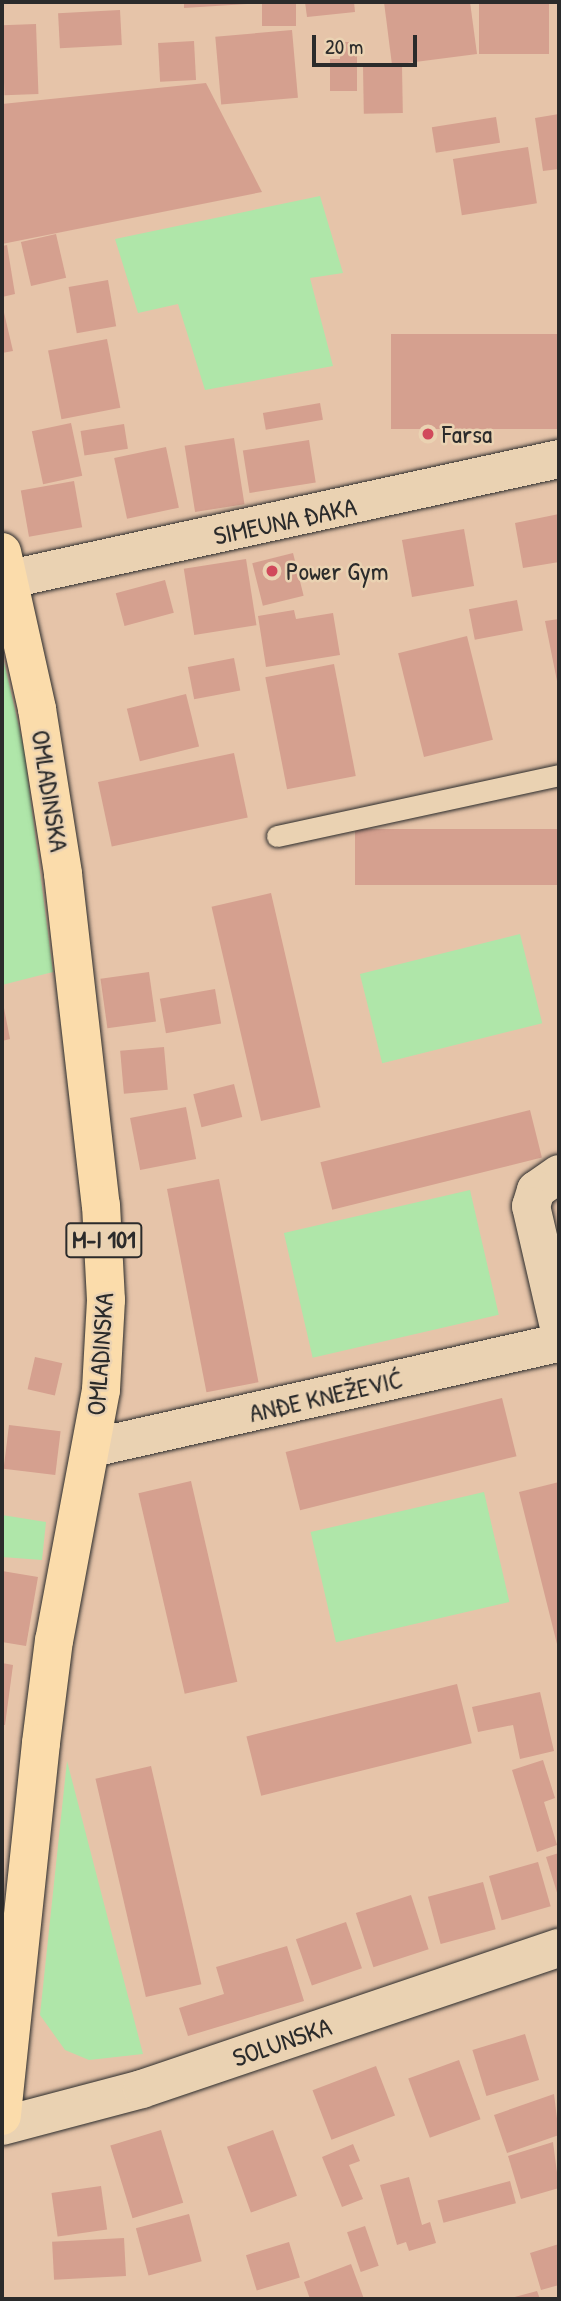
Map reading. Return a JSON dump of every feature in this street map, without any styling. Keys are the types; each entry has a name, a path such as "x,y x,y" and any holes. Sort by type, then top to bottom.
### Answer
{"main road":[{"name":"OMLADINSKA","path":"2,2116 51,1666 92,1448 105,1342 101,1205 62,874 37,709 6,566"}],"street":[{"name":"SIMEUNA ĐAKA","path":"6,566 559,459"},
{"path":"559,1174 536,1190 531,1206 559,1327"},
{"name":"ANĐE KNEŽEVIĆ","path":"92,1448 559,1343"},
{"name":"SOLUNSKA","path":"2,2126 142,2089 559,1948"}],"lane":[{"path":"276,836 559,775"}],"green space":[{"path":"320,196 343,273 310,278 333,366 205,390 178,304 138,313 115,239"},
{"path":"2,653 24,749 53,972 2,985"},
{"path":"520,934 542,1023 382,1063 360,974"},
{"path":"470,1190 499,1315 313,1358 284,1233"},
{"path":"484,1492 509,1602 336,1642 311,1532"},
{"path":"2,1515 46,1522 42,1560 2,1557"},
{"path":"67,1761 143,2054 89,2060 65,2050 40,2015"}],"building":[{"path":"184,2 247,2 247,4 184,8"},
{"path":"262,2 296,2 296,26 262,26"},
{"path":"305,2 354,2 355,12 307,17"},
{"path":"384,2 470,2 477,54 392,65"},
{"path":"479,2 549,2 549,54 479,54"},
{"path":"120,10 122,45 60,48 58,13"},
{"path":"36,24 38,94 4,95 2,25"},
{"path":"292,30 298,98 221,104 215,37"},
{"path":"194,41 196,80 160,82 158,43"},
{"path":"340,42 357,42 357,91 330,91 330,59 340,59"},
{"path":"402,66 403,113 364,114 363,67"},
{"path":"206,83 262,192 2,244 2,104"},
{"path":"559,114 559,169 543,171 535,118"},
{"path":"496,117 500,143 436,153 432,127"},
{"path":"528,147 537,203 462,215 453,159"},
{"path":"56,234 66,278 31,286 21,242"},
{"path":"7,245 15,294 2,297 2,246"},
{"path":"108,280 116,326 77,333 69,287"},
{"path":"2,304 13,351 2,353"},
{"path":"391,334 559,334 559,429 391,429"},
{"path":"107,339 120,408 61,419 48,350"},
{"path":"320,403 323,420 266,430 263,413"},
{"path":"71,423 82,476 43,484 32,431"},
{"path":"124,424 128,449 84,456 81,431"},
{"path":"234,438 244,504 195,512 185,446"},
{"path":"309,440 316,482 250,493 243,450"},
{"path":"166,447 179,508 127,519 114,458"},
{"path":"74,481 82,527 29,537 21,490"},
{"path":"559,514 559,562 523,568 515,523"},
{"path":"464,529 474,586 412,597 402,540"},
{"path":"293,553 304,596 263,606 252,563"},
{"path":"246,559 256,625 194,635 184,569"},
{"path":"165,580 174,613 125,626 116,593"},
{"path":"517,600 523,630 475,640 469,609"},
{"path":"294,610 296,619 333,613 340,655 266,667 258,616"},
{"path":"559,619 559,686 558,686 545,621"},
{"path":"467,636 493,740 424,757 398,653"},
{"path":"234,658 240,690 194,699 188,667"},
{"path":"334,664 356,776 287,789 265,677"},
{"path":"186,694 199,746 140,761 127,709"},
{"path":"234,753 248,818 112,846 98,782"},
{"path":"355,829 559,829 559,885 355,885"},
{"path":"271,893 320,1107 261,1121 212,907"},
{"path":"149,972 156,1022 107,1028 100,979"},
{"path":"215,989 221,1023 166,1033 160,999"},
{"path":"2,1004 10,1039 2,1041"},
{"path":"164,1047 168,1090 124,1094 120,1051"},
{"path":"234,1084 242,1117 201,1127 193,1094"},
{"path":"186,1107 196,1159 140,1170 130,1118"},
{"path":"530,1110 542,1158 332,1210 320,1162"},
{"path":"219,1179 258,1382 206,1392 167,1189"},
{"path":"35,1357 62,1363 55,1395 28,1389"},
{"path":"502,1398 517,1456 300,1510 286,1452"},
{"path":"9,1425 61,1431 55,1475 4,1469"},
{"path":"191,1481 237,1682 185,1694 138,1493"},
{"path":"559,1482 559,1648 558,1648 519,1492"},
{"path":"2,1571 38,1577 26,1646 2,1642"},
{"path":"2,1663 13,1665 5,1725 2,1725"},
{"path":"457,1684 472,1743 261,1796 246,1736"},
{"path":"540,1692 554,1751 520,1759 513,1725 478,1732 472,1707"},
{"path":"543,1760 555,1798 544,1802 557,1845 537,1852 512,1770"},
{"path":"151,1766 201,1984 146,1997 95,1779"},
{"path":"559,1853 559,1899 546,1857"},
{"path":"538,1862 551,1906 502,1920 489,1876"},
{"path":"483,1882 496,1929 441,1944 428,1897"},
{"path":"411,1895 429,1949 373,1967 356,1913"},
{"path":"346,1922 362,1968 312,1986 296,1939"},
{"path":"287,1946 304,2001 188,2036 179,2008 224,1994 216,1967"},
{"path":"525,2034 539,2080 486,2096 472,2050"},
{"path":"459,2060 481,2119 430,2138 408,2078"},
{"path":"376,2066 395,2115 332,2140 313,2090"},
{"path":"554,2094 559,2135 507,2153 494,2115"},
{"path":"161,2130 183,2203 133,2218 110,2145"},
{"path":"273,2130 297,2196 251,2213 227,2147"},
{"path":"553,2142 559,2188 521,2199 508,2156"},
{"path":"353,2144 360,2161 349,2165 363,2199 342,2207 322,2157"},
{"path":"409,2177 422,2225 430,2222 436,2243 409,2251 406,2242 397,2245 380,2185"},
{"path":"510,2181 516,2203 444,2223 438,2200"},
{"path":"101,2186 107,2230 58,2237 51,2193"},
{"path":"189,2214 202,2261 149,2276 136,2228"},
{"path":"365,2226 379,2266 361,2272 347,2232"},
{"path":"124,2238 126,2276 54,2280 52,2242"},
{"path":"289,2242 300,2277 257,2291 246,2255"},
{"path":"559,2244 559,2285 541,2290 530,2253"},
{"path":"351,2264 364,2299 310,2299 304,2282"},
{"path":"537,2291 540,2299 511,2299 511,2298"}],"place":[{"name":"Farsa","path":"428,434"},
{"name":"Power Gym","path":"272,571"}]}
